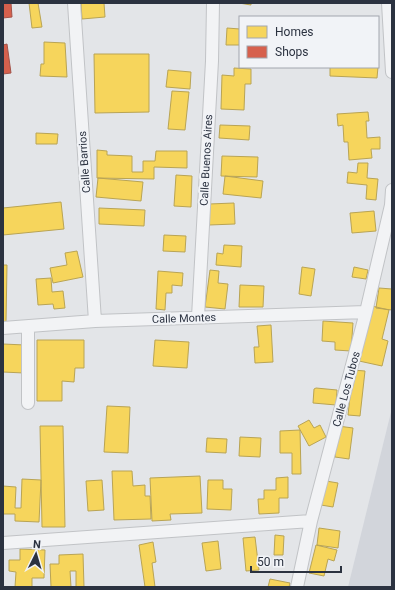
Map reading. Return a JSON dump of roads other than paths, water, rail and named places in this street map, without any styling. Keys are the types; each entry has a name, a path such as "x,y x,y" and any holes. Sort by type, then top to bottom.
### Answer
{"street":[{"name":"Calle Barrios","path":"74,3 95,321"},
{"name":"Calle Buenos Aires","path":"198,317 212,61 213,3"},
{"path":"388,3 392,72"},
{"name":"Calle Los Tubos","path":"297,587 311,521 366,312 391,205 392,190"},
{"name":"Calle Montes","path":"3,328 95,321 366,312"},
{"path":"28,327 28,403"},
{"path":"3,543 311,521"}]}
